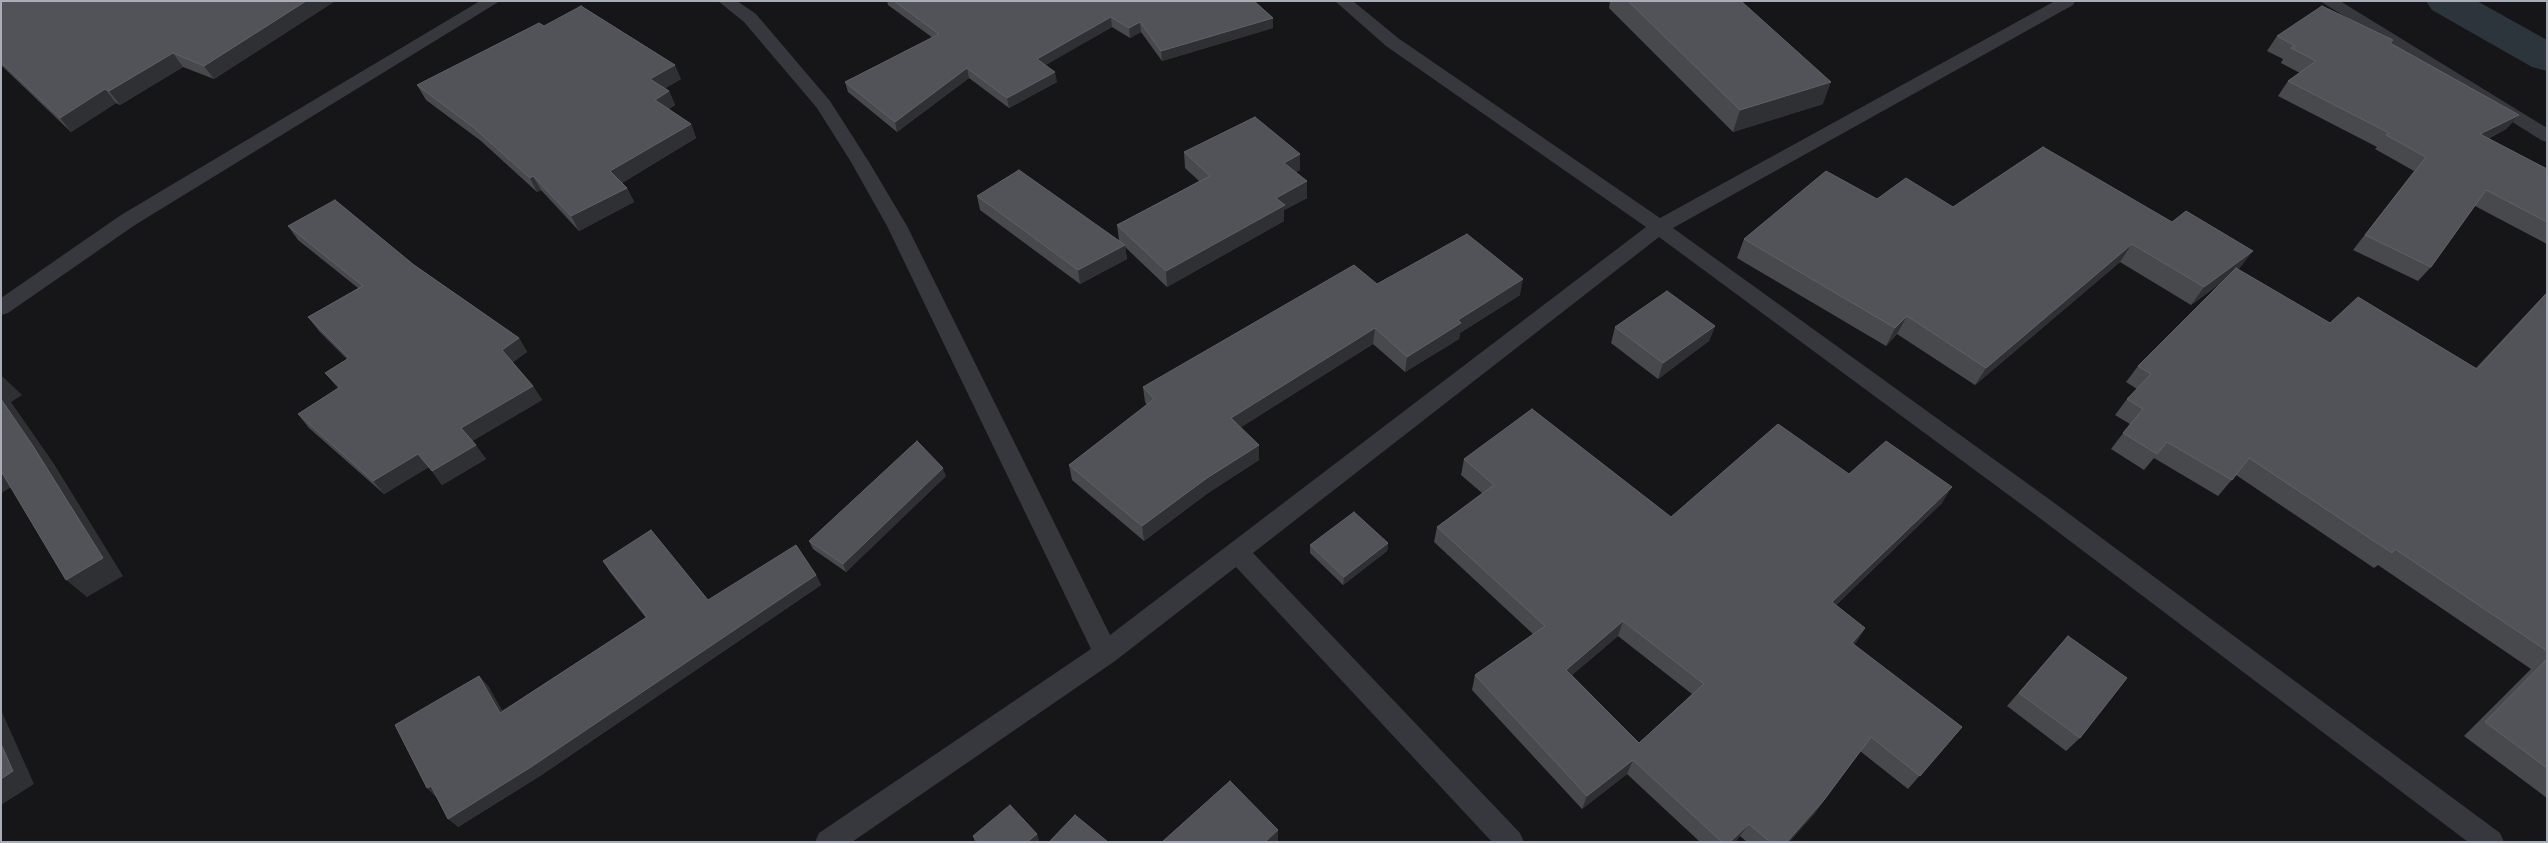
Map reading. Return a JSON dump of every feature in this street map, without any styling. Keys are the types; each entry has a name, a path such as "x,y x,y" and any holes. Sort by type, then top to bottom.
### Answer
{"street":[{"path":"1,308 128,220 492,1"},
{"path":"726,1 750,18 824,105 864,168 897,226 1106,653"},
{"path":"1343,1 1392,42 1659,227 2041,506 2490,842"},
{"path":"829,842 1106,653 1659,227 2067,1"},
{"path":"2328,1 2547,136"},
{"path":"1237,552 1510,842"}],"building":[{"path":"306,1 204,66 173,53 109,91 105,89 60,118 1,62 1,2"},
{"path":"894,1 1254,1 1273,18 1161,51 1140,22 1129,28 1111,17 1037,59 1055,72 1007,98 967,68 895,122 845,82 939,34"},
{"path":"1628,1 1741,1 1831,82 1740,110"},
{"path":"581,6 675,65 650,79 669,91 655,100 691,124 610,171 627,188 571,216 533,176 530,178 473,127 417,85 539,23 544,26"},
{"path":"2322,6 2393,40 2390,43 2519,115 2480,134 2547,169 2547,222 2486,190 2431,267 2365,235 2426,157 2386,135 2389,133 2288,81 2316,61 2291,48 2295,46 2277,36"},
{"path":"1255,117 1300,154 1284,163 1307,181 1276,198 1285,205 1166,271 1117,225 1210,176 1184,152"},
{"path":"2043,147 2172,222 2186,211 2253,251 2204,287 2132,244 1986,368 1907,316 1895,328 1744,239 1826,171 1877,199 1906,178 1953,207"},
{"path":"1019,170 1125,245 1078,270 977,196"},
{"path":"335,200 414,265 519,338 502,350 533,386 461,428 476,445 432,471 418,454 373,481 298,414 340,387 325,373 349,358 308,317 363,286 288,226"},
{"path":"1467,234 1523,279 1458,320 1461,323 1407,357 1375,328 1231,418 1259,445 1207,478 1142,526 1069,465 1154,399 1143,387 1354,265 1377,284"},
{"path":"2236,268 2330,323 2358,297 2477,369 2547,293 2547,651 2395,549 2392,553 2249,458 2232,480 2167,442 2157,454 2123,433 2143,409 2127,399 2151,374 2138,366"},
{"path":"1667,291 1715,326 1663,363 1615,327"},
{"path":"1,399 33,446 103,558 66,580 1,471"},
{"path":"1532,409 1671,517 1778,424 1849,474 1886,441 1952,487 1832,602 1865,628 1852,643 1962,727 1920,776 1871,737 1824,800 1787,842 1770,842 1749,824 1730,842 1722,842 1633,760 1587,796 1475,675 1545,626 1437,527 1494,485 1464,459","holes":["1623,621 1704,684 1639,743 1566,670"]},
{"path":"917,441 943,468 843,564 809,541"},
{"path":"1354,512 1388,543 1344,577 1310,545"},
{"path":"651,530 708,600 796,545 816,575 531,767 448,819 431,786 427,788 395,725 479,676 500,713 647,617 603,561"},
{"path":"2068,636 2127,678 2080,738 2019,693"},
{"path":"2547,659 2547,768 2485,722"},
{"path":"1,744 13,771 1,779"},
{"path":"1230,781 1278,830 1265,842 1162,842"},
{"path":"1010,805 1037,834 1027,842 978,842 973,836"},
{"path":"1075,815 1108,842 1049,842"}],"waterway":[{"path":"2447,1 2547,58"}]}
